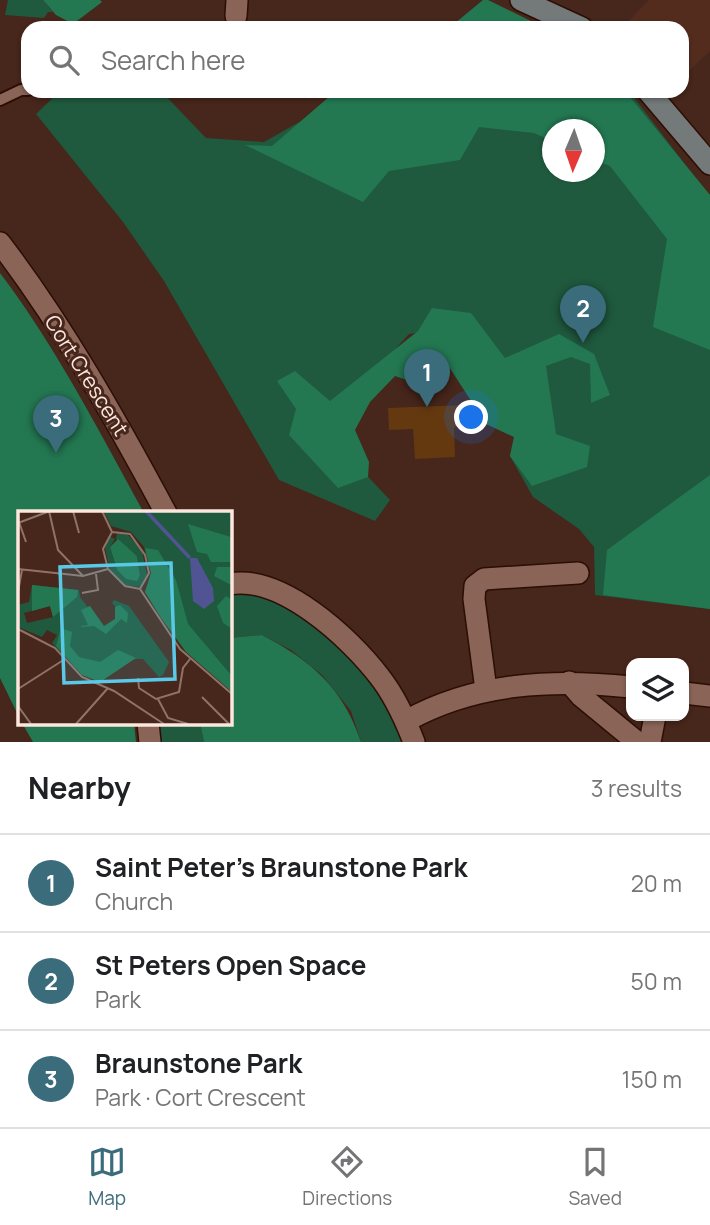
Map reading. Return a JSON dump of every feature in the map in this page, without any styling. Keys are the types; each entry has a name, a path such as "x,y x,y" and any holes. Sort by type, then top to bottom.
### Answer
{"street":[{"path":"521,0 567,21"},
{"path":"655,98 707,153"},
{"name":"Cort Crescent","path":"0,243 69,344 126,438 165,511"},
{"path":"486,690 474,599 475,586 484,579 578,573"},
{"path":"231,584 273,590 304,606 345,638 380,676 406,721 414,742"},
{"path":"569,682 581,696 637,742"},
{"path":"406,721 453,698 486,690 569,682 626,687"},
{"path":"689,694 710,696"},
{"path":"650,742 655,721"},
{"path":"148,724 150,742"}],"lane":[{"path":"0,100 21,89"}],"shaded area":[{"path":"649,0 710,0 710,51 689,70 689,21 629,21"}],"green space":[{"path":"8,0 43,0 53,12 48,12 44,18 5,15"},
{"path":"43,0 102,2 77,21 67,21 56,15"},
{"path":"483,0 488,0 531,21 458,21"},
{"path":"53,98 168,98 206,138 264,142 301,121 328,98 634,98 710,197 710,609 595,595 594,547 579,529 533,497 510,456 514,437 437,330 409,334 323,429 390,500 375,521 279,480 164,281 123,222 36,114"},
{"path":"328,98 631,98 710,195 710,350 653,327 667,239 610,166 605,164 605,119 542,119 542,137 534,133 479,127 460,160 389,171 363,202 245,145 272,146"},
{"path":"0,273 40,330 143,511 18,511 18,715 0,678"},
{"path":"432,308 471,313 505,358 559,334 594,354 610,395 591,403 590,364 571,357 546,366 556,434 590,446 587,467 532,486 510,456 514,437 486,424 442,356 413,382 395,376 370,402 355,430 369,462 368,477 338,488 289,435 296,409 277,381 295,371 330,401 418,331"},
{"path":"710,475 710,609 603,595 607,550"},
{"path":"231,594 259,597 288,606 314,621 337,640 376,688 403,742 361,742 351,711 322,675 291,650 262,635 231,638"},
{"path":"262,635 311,666 324,678 345,706 361,742 204,742 200,724 231,724 231,638"},
{"path":"23,724 134,724 136,742 33,742"},
{"path":"155,724 200,724 204,742 157,742"}],"building":[{"path":"466,405 466,426 454,427 455,457 415,459 413,429 389,430 388,408"}],"place":[{"name":"St Peters Open Space","path":"583,343"},
{"name":"Saint Peter's Braunstone Park","path":"427,407"},
{"name":"Braunstone Park","path":"56,453"}]}
